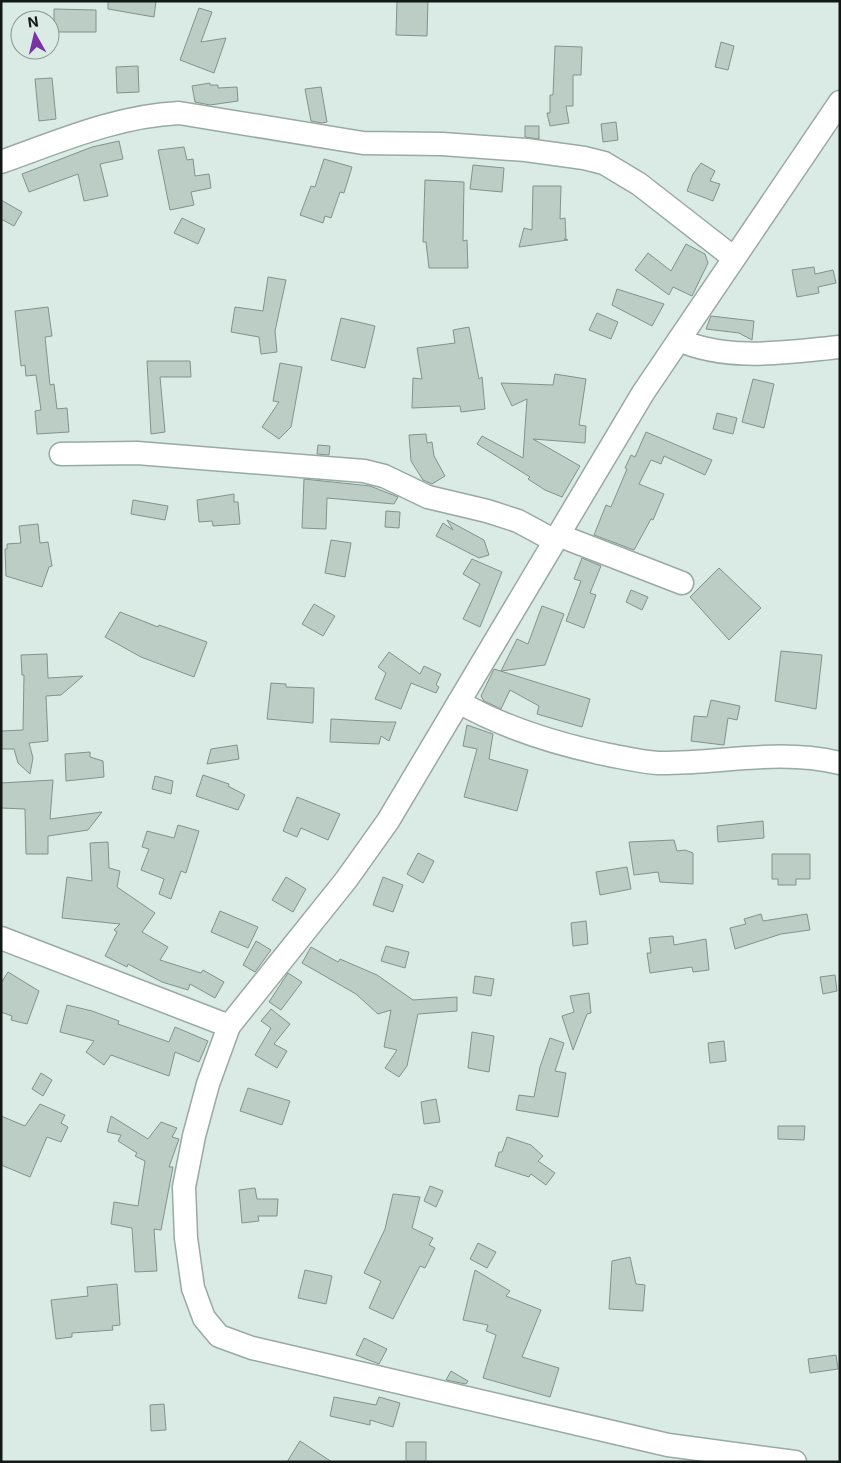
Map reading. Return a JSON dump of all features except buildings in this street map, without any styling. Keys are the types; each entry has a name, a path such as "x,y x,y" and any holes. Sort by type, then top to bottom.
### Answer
{"street":[{"path":"795,1462 668,1445 252,1348 219,1336 204,1318 193,1288 186,1238 184,1187 200,1111 229,1026 369,849 643,393 840,102"},
{"path":"1,162 115,122 154,114 180,114 363,143 442,144 526,150 584,158 604,163 639,184 734,258"},
{"path":"679,340 699,349 731,353 781,354 840,347"},
{"path":"61,454 137,453 364,472 384,476 428,497 487,511 518,521 557,538 682,583"},
{"path":"459,702 488,719 539,738 576,748 656,763 805,756 840,763"},
{"path":"1,938 229,1026"}]}
